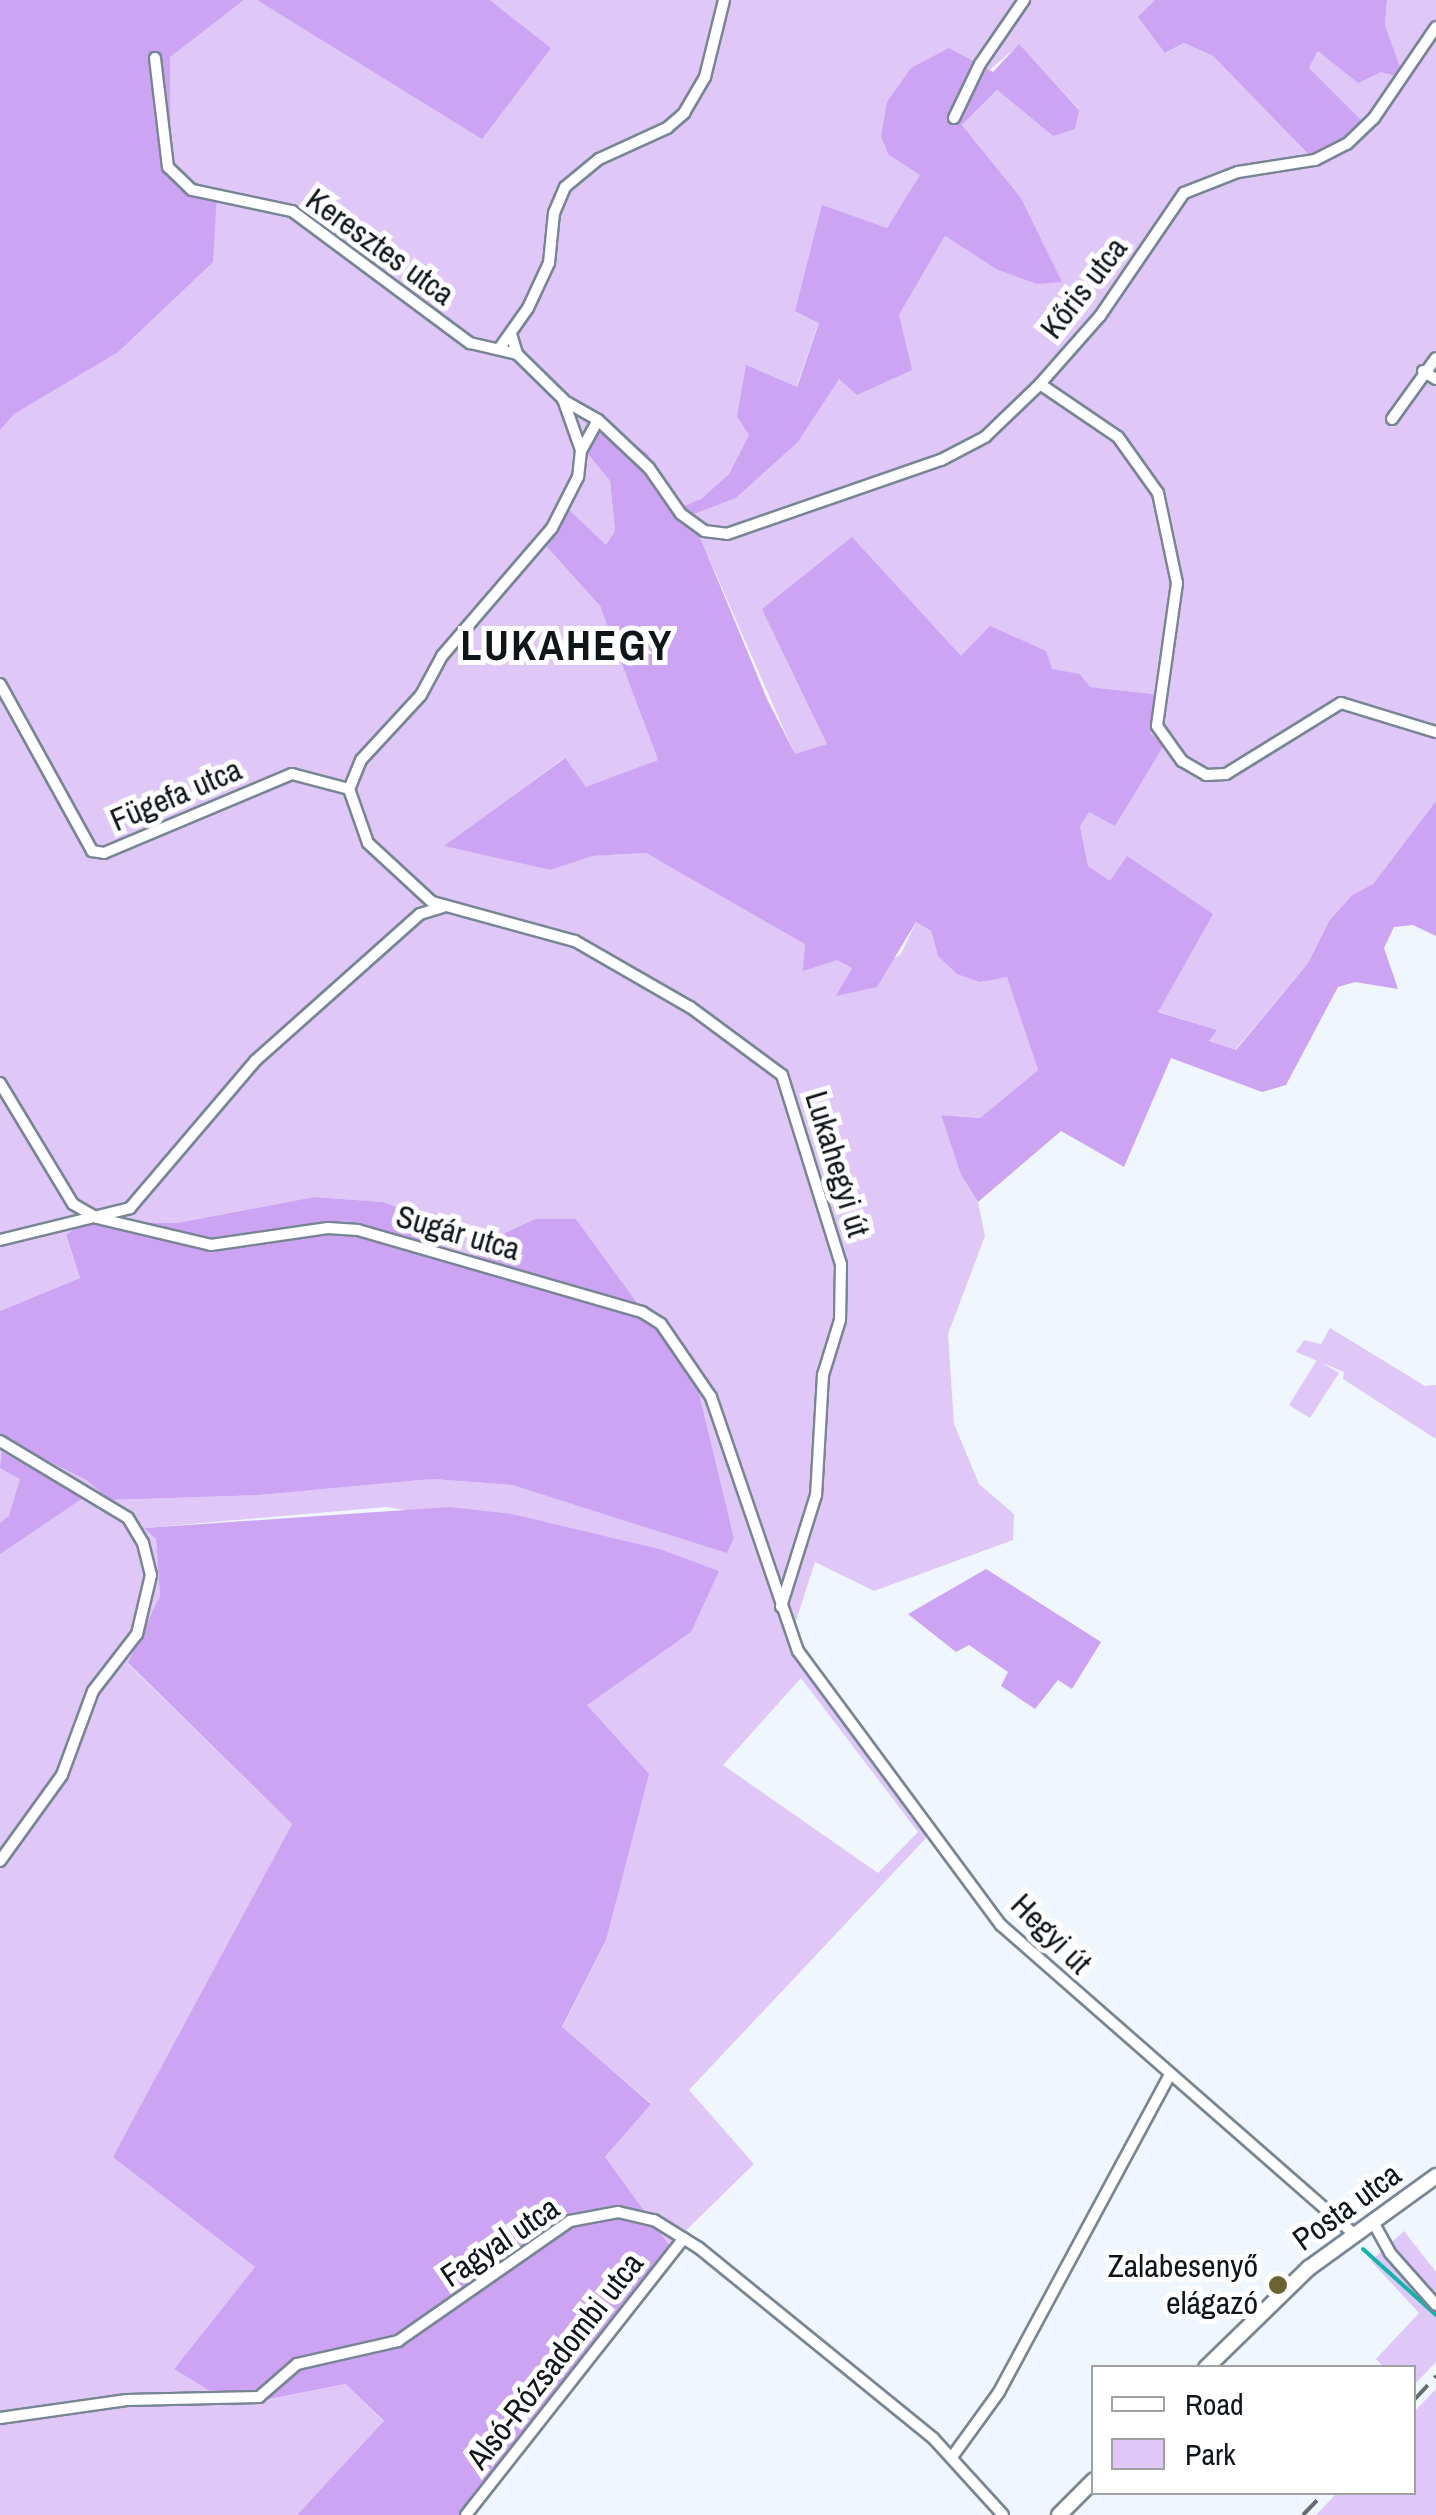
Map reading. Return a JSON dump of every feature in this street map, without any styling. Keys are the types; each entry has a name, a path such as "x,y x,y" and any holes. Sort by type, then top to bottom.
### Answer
{"main road":[{"name":"Posta utca","path":"1209,2365 1287,2286 1436,2176"},
{"path":"1059,2515 1091,2483"}],"street":[{"path":"499,349 549,263 565,187 599,159 667,128 684,113 706,77 724,0"},
{"path":"954,118 980,64 1024,0"},
{"name":"Kőris utca","path":"598,420 648,468 680,514 704,531 726,534 941,460 985,437 1040,384 1100,316 1184,193 1238,172 1315,160 1347,144 1374,118 1436,28"},
{"name":"Keresztes utca","path":"155,58 168,167 192,190 292,211 470,342 517,354"},
{"name":"Keresztes utca","path":"511,334 517,354 562,399 581,450"},
{"path":"1392,419 1436,358"},
{"path":"1423,371 1436,379"},
{"path":"1040,384 1118,438 1158,493 1177,583 1157,726 1182,761 1206,776 1226,774 1340,703 1436,732"},
{"path":"420,914 422,893 368,843 349,789 361,760 421,695 442,656 560,517 581,450 598,420 562,399"},
{"name":"Fügefa utca","path":"0,684 92,852 104,854 292,774 349,789"},
{"name":"Lukahegyi út","path":"422,893 444,907 575,941 748,1047 789,1090 841,1264 840,1320 823,1375 816,1495 780,1608"},
{"path":"0,1240 18,1231 97,1218 130,1208 255,1061 420,914 444,907"},
{"name":"Sugár utca","path":"0,1083 73,1204 97,1218 211,1245 328,1228 358,1230 642,1312 679,1345 710,1397 780,1608"},
{"path":"0,1441 128,1518 144,1543 151,1575 137,1634 93,1691 62,1775 0,1861"},
{"name":"Hegyi út","path":"780,1608 814,1676 1001,1925 1168,2078 1354,2234"},
{"path":"952,2456 999,2392 1168,2078"},
{"name":"Fagyal utca","path":"0,2418 127,2400 260,2397 297,2364 398,2341 554,2229 584,2216 636,2214 684,2238 952,2456 1004,2515"},
{"path":"1373,2222 1390,2252 1436,2304"},
{"name":"Alsó-Rózsadombi utca","path":"466,2515 684,2238"}],"green space":[{"path":"244,0 257,0 356,59 551,48 490,0 1155,0 1139,17 1166,53 1184,43 1213,56 1314,160 1309,68 1319,50 1403,76 1385,25 1387,0 1436,0 1436,801 1373,884 1352,895 1329,921 1308,963 1235,1050 1209,1041 1216,1030 1157,1011 1128,856 1110,882 1088,866 1080,826 1088,811 1116,825 1162,695 1090,687 1080,674 962,656 819,717 827,744 795,755 702,542 685,517 736,498 798,442 839,378 899,315 945,236 996,269 1053,264 1021,198 962,125 997,90 1053,136 1079,109 1019,45 889,155 921,175 887,228 822,206 819,322 796,388 746,366 749,435 729,474 701,499 676,509 587,453 610,481 615,531 607,545 547,547 600,606 658,760 586,788 564,758 445,846 550,870 593,856 646,853 852,968 837,995 901,954 916,922 931,931 938,956 980,982 1007,976 1038,1070 980,1118 941,1115 961,1175 978,1202 985,1236 948,1334 954,1424 979,1484 1014,1514 1013,1540 874,1591 815,1562 793,1630 927,1837 689,2090 754,2164 670,2246 605,2157 651,2103 562,2028 606,1940 586,1705 691,1632 659,1549 386,1507 145,1528 156,1539 160,1597 128,1664 292,1824 114,2157 255,2267 174,2369 234,2406 347,2384 384,2422 297,2515 0,2515 0,1437 86,1480 110,1500 260,1495 432,1479 512,1485 727,1552 734,1538 697,1385 576,1219 535,1219 496,1237 468,1267 425,1256 425,1218 382,1202 314,1197 177,1223 86,1221 66,1236 80,1278 0,1311 0,430 171,172 170,56","holes":["801,1678 918,1832 878,1873 723,1765"]},
{"path":"1330,1328 1425,1386 1436,1385 1436,1439 1343,1379 1344,1372 1296,1352 1304,1340 1321,1344"},
{"path":"1317,1360 1339,1373 1310,1418 1289,1405"},
{"path":"1404,2231 1436,2272 1436,2362 1416,2383 1416,2365 1382,2365 1376,2359 1419,2313 1371,2261"},
{"path":"1436,2389 1436,2515 1316,2515 1335,2495 1416,2495 1416,2410"}],"shaded area":[{"path":"0,0 244,0 170,57 171,172 217,191 213,262 118,352 14,414 0,430"},
{"path":"257,0 490,0 551,48 482,139"},
{"path":"1155,0 1387,0 1385,25 1404,78 1381,72 1358,83 1318,51 1309,68 1365,124 1314,160 1213,56 1184,43 1165,53 1138,17"},
{"path":"1019,44 1079,110 1075,129 1053,136 997,90 962,125 1021,198 1062,282 1037,284 996,269 945,236 899,315 912,370 857,395 839,379 798,442 736,498 686,517 702,542 767,699 795,754 827,744 762,609 852,537 961,656 990,626 1046,651 1052,669 1080,674 1090,687 1162,695 1150,733 1164,745 1115,826 1089,812 1080,826 1088,866 1110,881 1127,856 1213,914 1158,1012 1217,1030 1209,1041 1236,1050 1308,963 1329,921 1352,895 1373,884 1436,801 1436,936 1413,925 1394,927 1384,948 1398,989 1355,982 1338,987 1286,1085 1262,1092 1171,1058 1124,1167 1061,1131 978,1202 961,1175 941,1115 980,1118 1038,1070 1007,977 980,982 957,974 938,956 931,931 916,922 877,987 836,996 852,968 837,960 803,971 805,944 646,853 593,856 550,870 444,846 565,758 586,787 658,760 600,606 547,547 569,510 606,545 615,531 610,481 587,453 591,436 610,427 648,454 676,509 701,499 729,474 749,435 737,416 746,365 797,387 819,323 795,311 822,205 887,228 920,175 889,155 881,137 887,102 911,68 949,48 993,72"},
{"path":"314,1197 383,1202 426,1218 426,1256 467,1266 496,1237 535,1219 576,1219 697,1385 734,1538 727,1553 512,1485 432,1479 260,1495 110,1500 86,1480 0,1437 0,1311 80,1278 66,1235 86,1221 177,1223"},
{"path":"2,1452 83,1498 0,1554 0,1523 9,1516 20,1479 0,1468"},
{"path":"449,1507 512,1514 659,1549 719,1571 691,1632 587,1705 649,1774 606,1940 562,2027 651,2104 605,2157 670,2246 462,2515 297,2515 384,2421 346,2384 234,2406 174,2369 255,2267 113,2157 292,1824 128,1663 160,1596 156,1539 144,1528"},
{"path":"986,1569 1101,1642 1072,1689 1058,1680 1035,1709 1001,1686 1008,1672 969,1645 956,1652 908,1614"}],"waterway":[{"path":"1363,2249 1436,2315"}],"railway":[{"path":"1416,2398 1436,2376"},
{"path":"1303,2515 1322,2495"}],"place":[{"name":"Zalabesenyő elágazó","path":"1278,2285"}],"district":[{"name":"LUKAHEGY","path":"567,645"}]}
